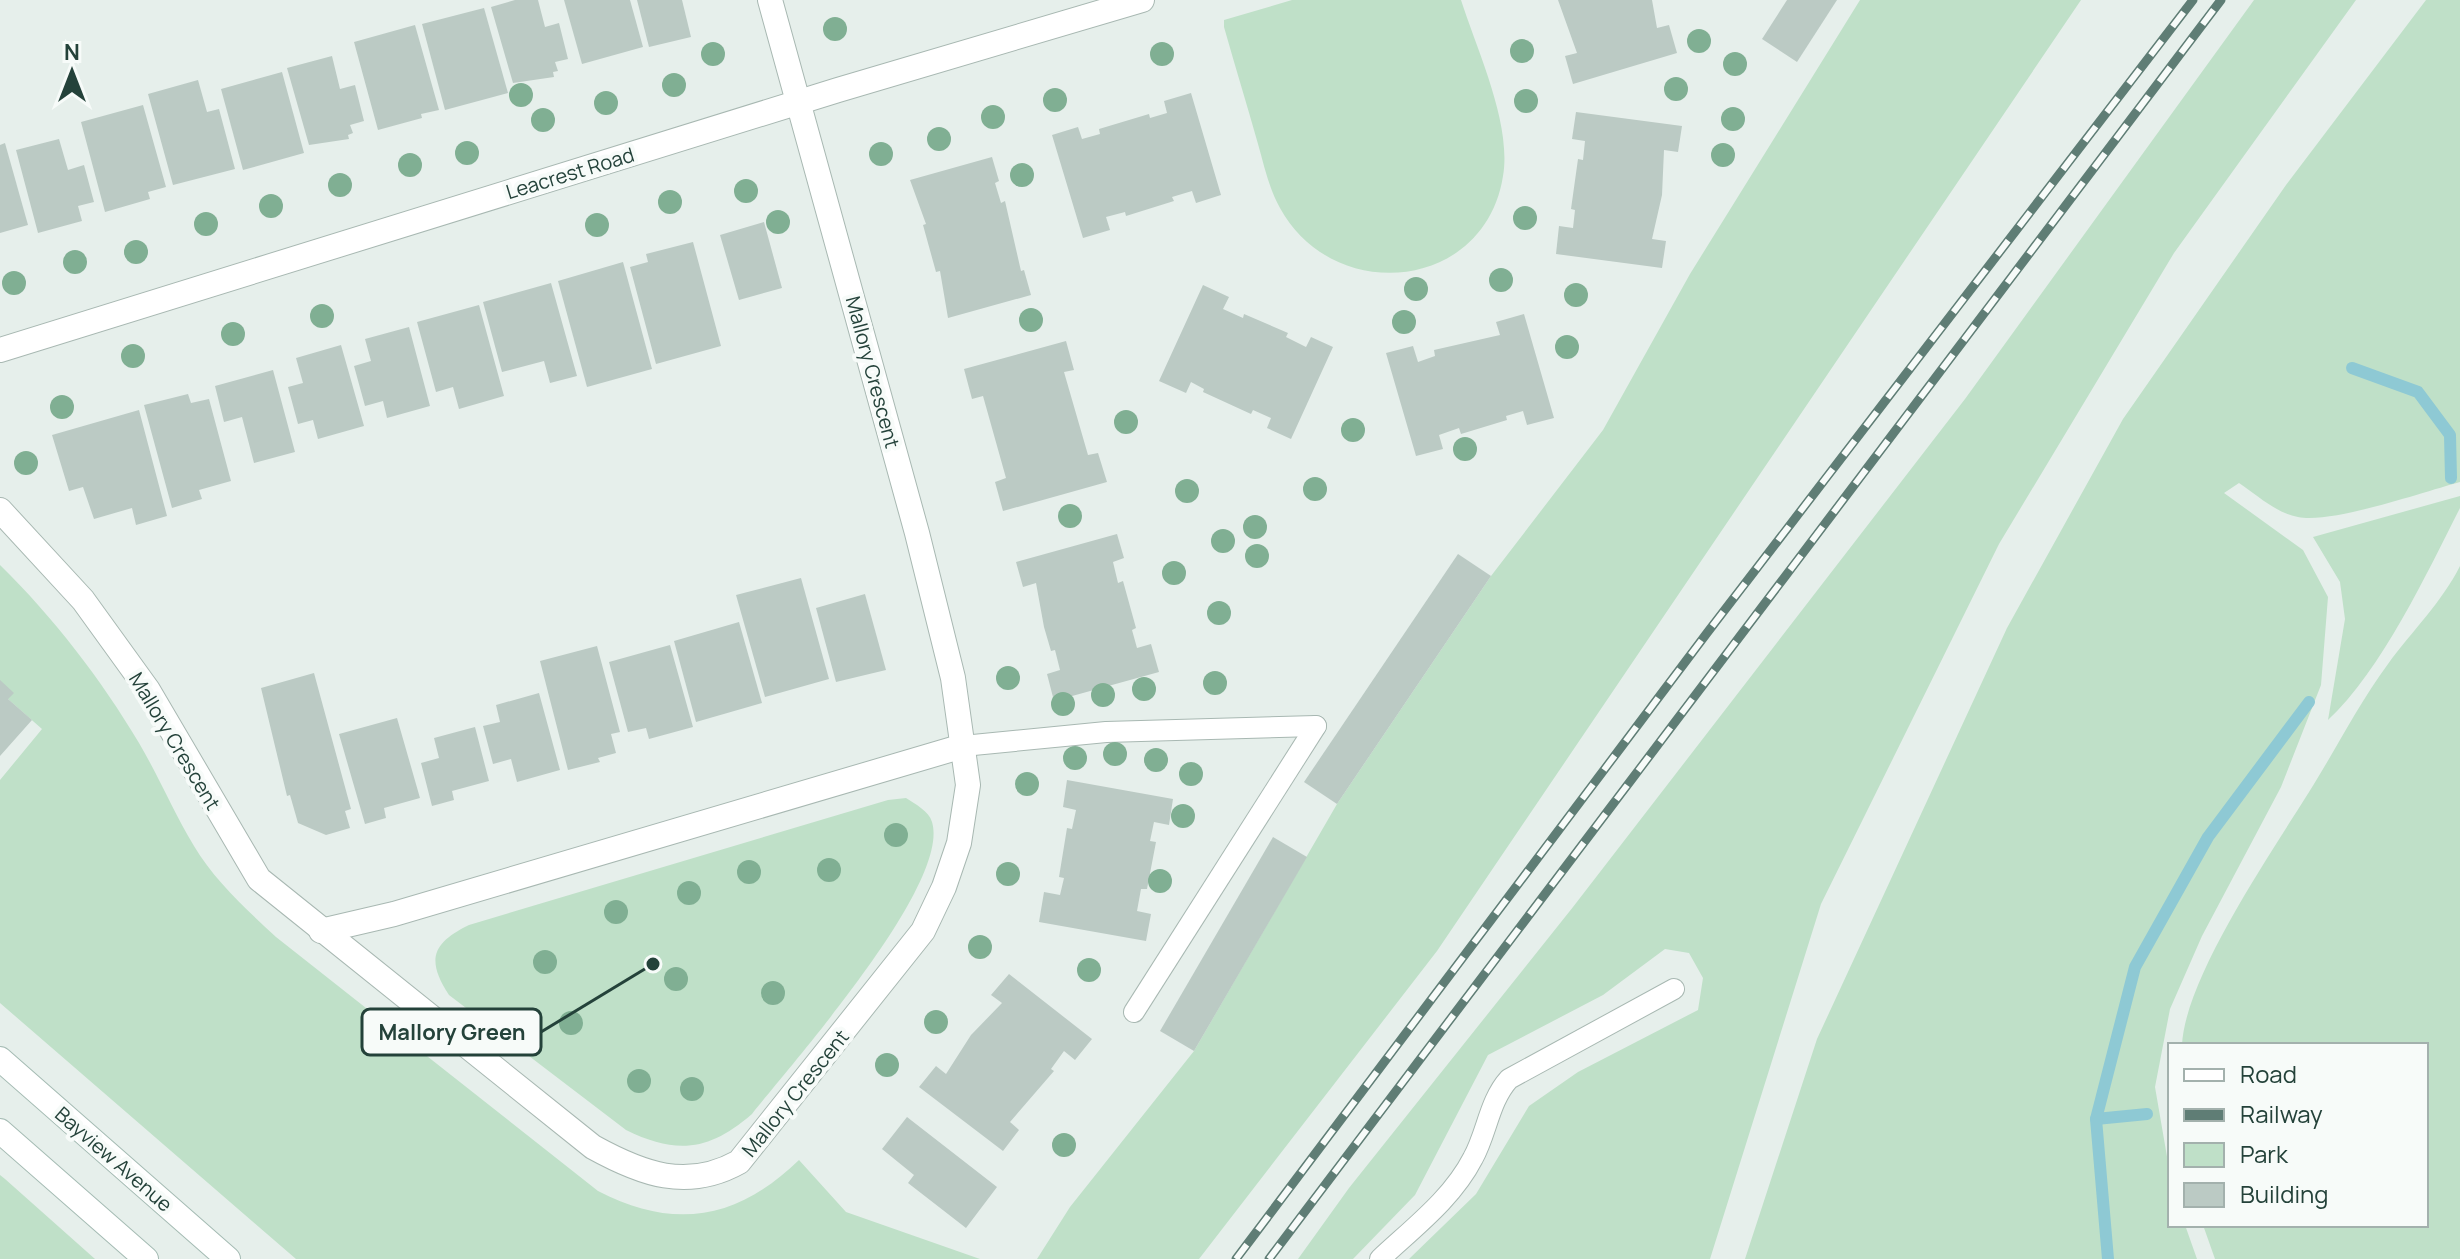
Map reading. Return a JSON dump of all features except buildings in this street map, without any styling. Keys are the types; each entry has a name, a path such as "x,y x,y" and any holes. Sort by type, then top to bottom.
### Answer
{"street":[{"name":"Mallory Crescent","path":"0,510 83,600 148,690 259,879 593,1147 647,1173 686,1179 707,1176 732,1166 751,1151 923,931 944,887 959,843 968,785 953,678 917,533 770,0"},
{"name":"Leacrest Road","path":"0,350 1142,0"},
{"path":"321,931 394,914 963,746"},
{"name":"Bayview Avenue","path":"0,1059 228,1259"},
{"path":"0,1131 146,1259"}],"lane":[{"path":"963,746 1106,732 1316,726 1134,1012"},
{"path":"1380,1259 1462,1177 1474,1158 1496,1097 1509,1079 1674,989"}],"green space":[{"path":"1292,0 1461,0 1498,111 1504,156 1503,176 1490,214 1468,243 1439,263 1405,272 1370,271 1335,261 1304,239 1280,208 1267,177 1224,20"},
{"path":"1860,0 2081,0 1437,951 1199,1259 1037,1259 1070,1207 1194,1051 1337,804 1491,576 1603,430 1690,274"},
{"path":"2254,0 2356,0 2174,253 1999,544 1821,904 1710,1259 1409,1259 1476,1194 1529,1106 1578,1072 1698,1010 1703,978 1689,953 1665,949 1603,995 1488,1055 1415,1195 1353,1259 1298,1259 1349,1188 1573,907 1965,399"},
{"path":"2426,0 2460,0 2460,482 2354,512 2313,518 2282,512 2239,483 2224,493 2303,550 2328,597 2321,685 2281,787 2202,936 2170,1009 2155,1087 2168,1162 2168,1227 2186,1227 2197,1259 1745,1259 1817,1039 2007,628 2123,419 2286,185"},
{"path":"2460,496 2460,508 2402,620 2366,675 2328,720 2345,619 2340,582 2313,537"},
{"path":"0,565 58,628 109,696 146,756 194,846 232,894 276,937 598,1191 626,1204 653,1211 704,1213 753,1195 799,1160 846,1212 980,1259 296,1259 0,1003 0,780 42,729 0,692"},
{"path":"2460,566 2460,1259 2215,1259 2204,1227 2428,1227 2428,1043 2182,1043 2187,1017 2199,984 2235,912 2368,693 2445,592"},
{"path":"906,798 928,814 932,822 931,851 918,887 894,929 832,1016 752,1114 707,1142 677,1146 626,1130 449,995 437,972 435,962 440,946 469,925 888,800"},
{"path":"0,1175 5,1179 95,1259 0,1259"}],"waterway":[{"path":"2352,368 2418,392 2450,435 2451,478"},
{"path":"2108,1259 2096,1119 2135,967 2208,837 2309,702"},
{"path":"2096,1119 2147,1114"}],"railway":[{"path":"1236,1259 1707,633 2193,0"},
{"path":"1269,1259 2221,0"}],"place":[{"name":"Mallory Green","path":"653,964"}]}
